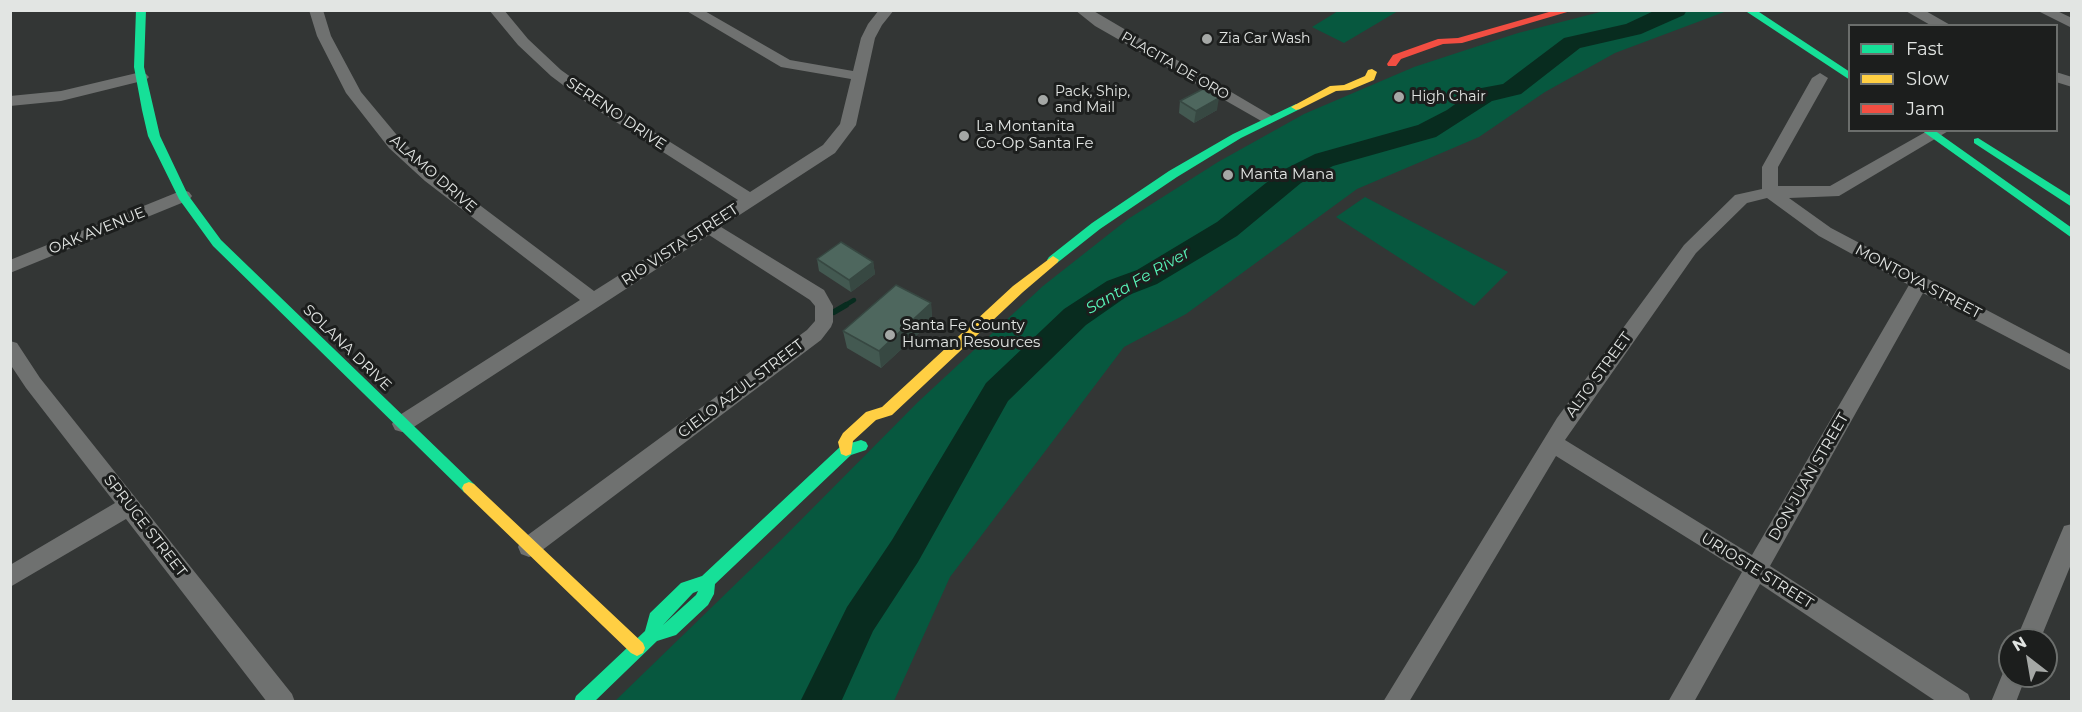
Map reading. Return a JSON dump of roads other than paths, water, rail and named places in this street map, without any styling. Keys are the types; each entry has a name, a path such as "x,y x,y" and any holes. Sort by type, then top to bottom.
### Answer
{"main road":[{"name":"SOLANA DRIVE","path":"141,10 139,54 141,77 154,136 183,196 217,243 529,547 638,648"},
{"path":"846,450 845,442 848,437 871,416 887,411 1010,296 1076,242 1173,174 1269,119 1334,88 1335,83 1347,77 1364,71 1372,72 1392,64 1397,57 1447,40 1458,41 1569,10"},
{"path":"1749,10 1848,76"},
{"path":"1934,132 2072,234"},
{"path":"1966,132 2072,203"},
{"path":"652,634 653,623 659,613 687,588 701,581 707,581 846,450 856,449 873,435 888,419 887,411"},
{"path":"582,702 652,634 670,630 702,600 708,587 707,581"}],"street":[{"name":"ALAMO DRIVE","path":"316,10 324,36 354,93 395,144 431,177 594,301"},
{"name":"SERENO DRIVE","path":"496,10 523,42 556,74 597,103 750,200"},
{"path":"692,10 786,64 817,71 858,76"},
{"name":"RIO VISTA STREET","path":"402,424 819,156 837,141 852,115 858,76 871,30 887,10"},
{"name":"PLACITA DE ORO","path":"1082,10 1100,23 1269,119"},
{"path":"1911,10 1941,24"},
{"path":"2043,10 2072,24"},
{"path":"10,101 61,96 141,77"},
{"path":"2058,77 2072,83"},
{"path":"1770,192 1770,167 1820,78"},
{"path":"1807,220 1807,212 1833,192 1934,132"},
{"name":"ALTO STREET","path":"1395,702 1552,443 1690,249 1741,199 1770,192 1833,192"},
{"name":"MONTOYA STREET","path":"1770,192 1807,220 1920,284 2072,364"},
{"name":"OAK AVENUE","path":"10,267 183,196"},
{"name":"CIELO AZUL STREET","path":"529,547 814,335 824,322 824,306 817,295 709,227"},
{"name":"DON JUAN STREET","path":"1680,702 1920,284"},
{"name":"SPRUCE STREET","path":"10,348 33,383 283,702"},
{"name":"URIOSTE STREET","path":"1552,443 1756,569 1959,702"},
{"path":"10,577 129,506"},
{"path":"2033,628 2072,533"},
{"path":"2003,702 2009,688"}],"waterway":[{"name":"Santa Fe River","path":"1457,114 1485,94 1512,89 1572,43 1633,29 1676,10"},
{"name":"Santa Fe River","path":"820,702 860,619 905,551 997,392 1075,317 1118,288 1147,277 1227,229 1291,177 1324,160 1427,131 1451,117"},
{"path":"844,306 854,300"},
{"path":"834,312 846,305"}],"place":[{"name":"Zia Car Wash","path":"1207,39"},
{"name":"High Chair","path":"1399,97"},
{"name":"Pack, Ship, and Mail","path":"1043,100"},
{"name":"La Montanita Co-Op Santa Fe","path":"964,136"},
{"name":"Manta Mana","path":"1228,175"},
{"name":"Santa Fe County Human Resources","path":"890,335"}]}
